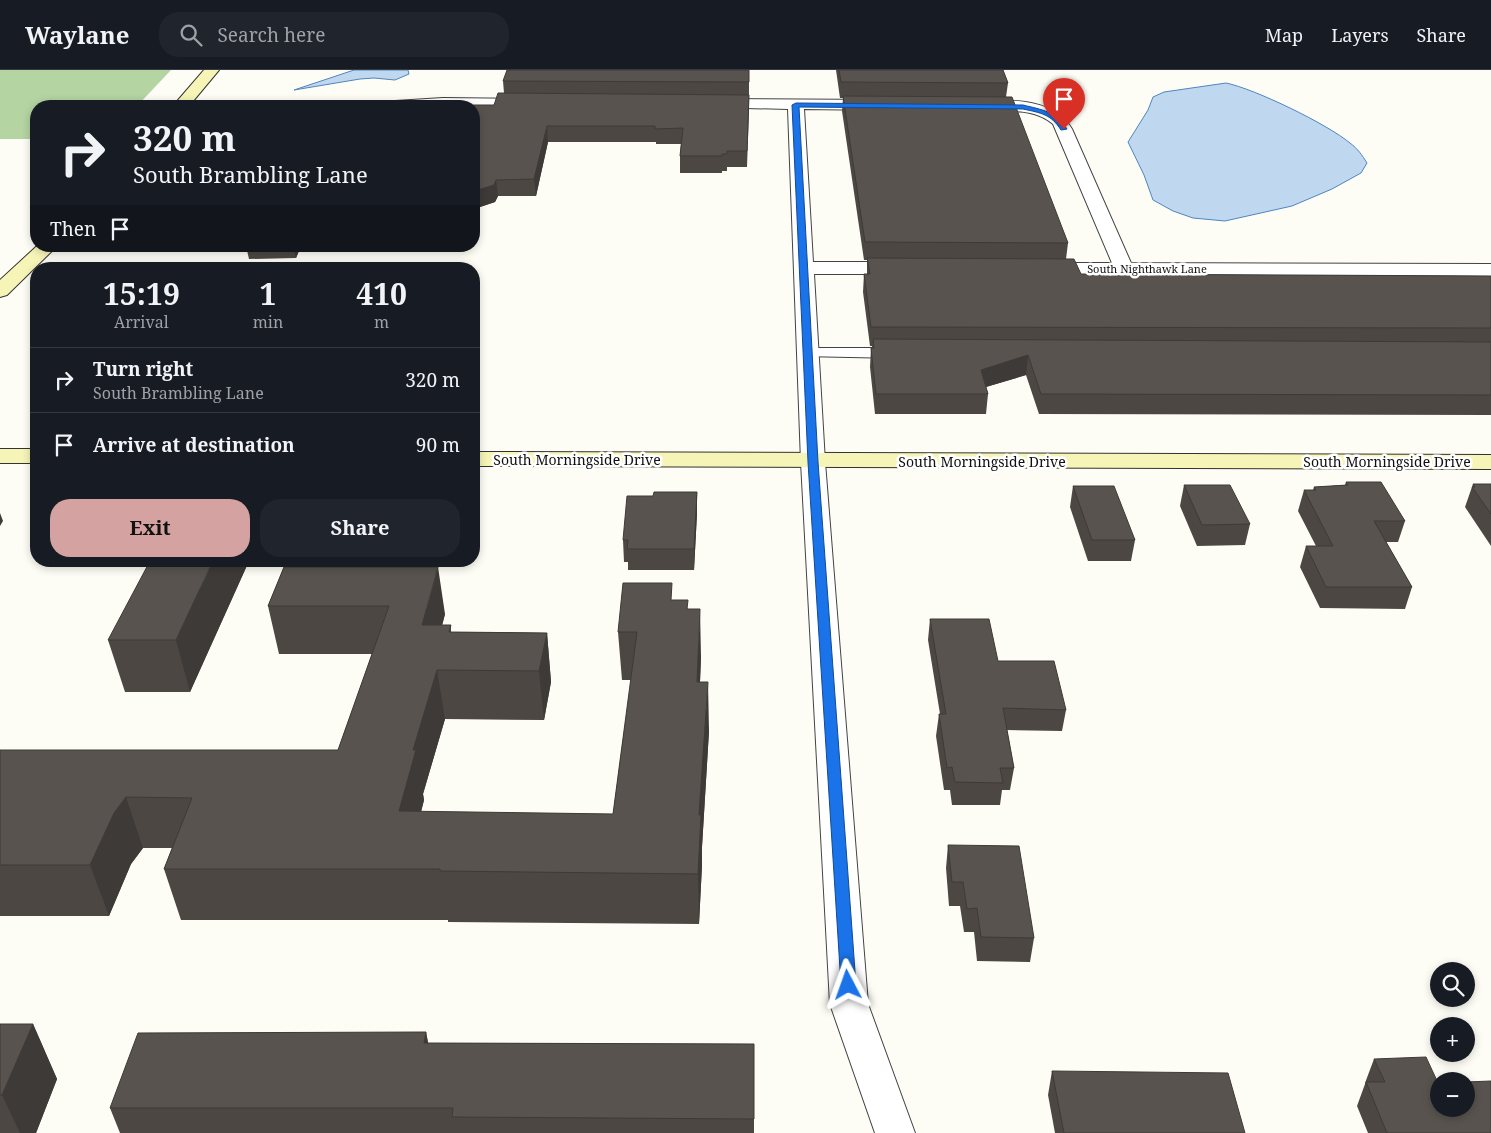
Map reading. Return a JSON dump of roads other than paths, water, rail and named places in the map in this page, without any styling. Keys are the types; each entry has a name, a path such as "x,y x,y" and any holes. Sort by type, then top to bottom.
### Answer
{"street":[{"path":"186,100 212,70"},
{"path":"480,104 551,104"},
{"path":"698,104 892,105"},
{"path":"796,105 813,462 849,1004 895,1133"},
{"path":"960,105 1023,107 1057,118 1064,129 1124,269"},
{"path":"31,262 42,252"},
{"path":"0,291 30,263"},
{"path":"804,268 920,268"},
{"name":"South Nighthawk Lane","path":"1017,269 1491,270"},
{"path":"0,456 30,456"},
{"name":"South Morningside Drive","path":"480,459 813,462 1491,462"}],"lane":[{"path":"807,353 916,353"}],"water":[{"path":"354,70 408,70 409,74 395,80 360,79 294,90"},
{"path":"1226,83 1272,100 1308,117 1339,135 1362,155 1367,163 1361,173 1332,189 1292,206 1225,221 1193,218 1173,211 1153,200 1144,175 1128,142 1148,110 1153,97 1164,92"}]}
